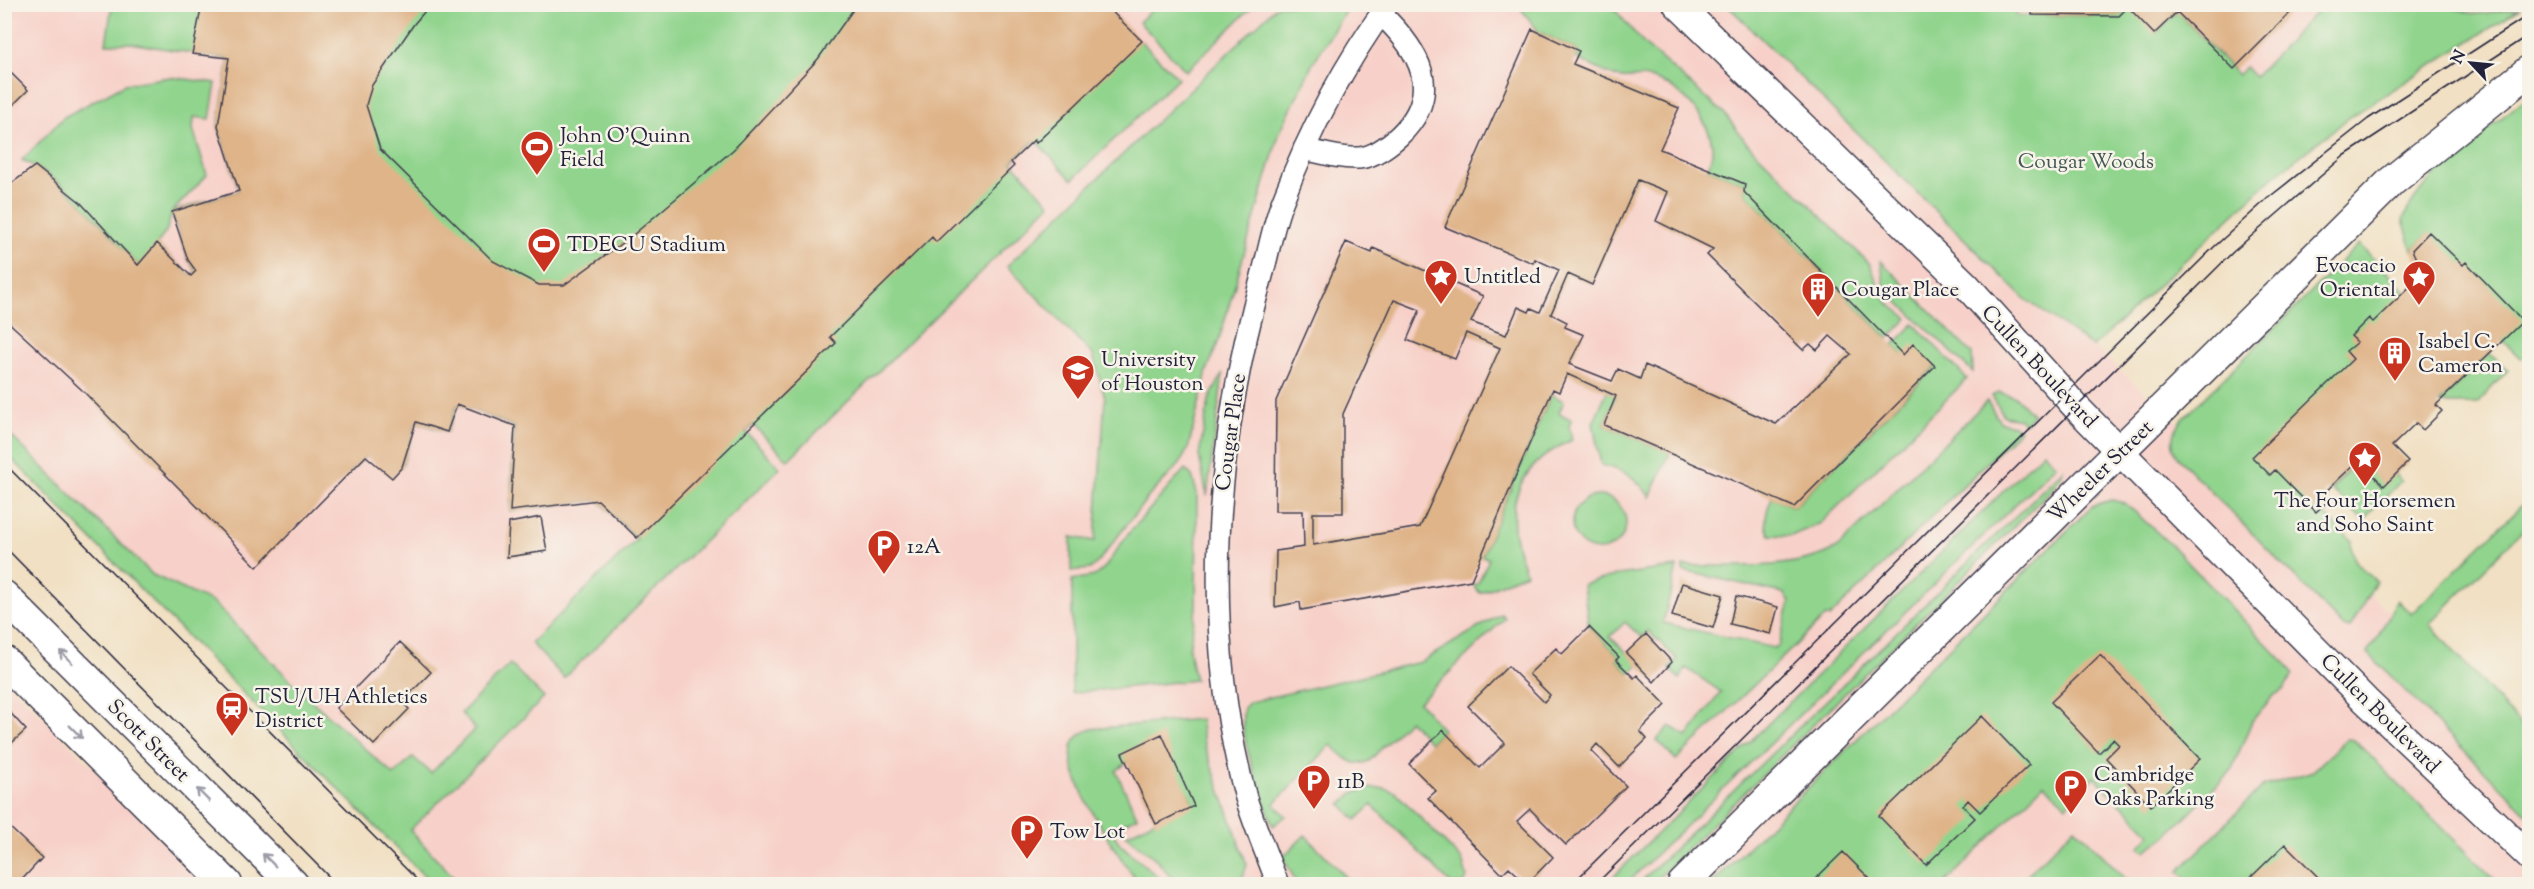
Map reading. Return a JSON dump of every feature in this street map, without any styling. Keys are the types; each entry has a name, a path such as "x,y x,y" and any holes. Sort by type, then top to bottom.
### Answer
{"main road":[{"name":"Wheeler Street","path":"1683,885 2392,181 2529,70"},
{"name":"Scott Street","path":"4,596 293,885"},
{"path":"4,661 219,877 245,836"}],"street":[{"name":"Cullen Boulevard","path":"1677,4 1967,286 2076,407 2121,450 2366,701 2529,857"},
{"name":"Cougar Place","path":"1278,885 1247,800 1230,722 1219,606 1218,552 1221,498 1231,411 1246,333 1282,202 1304,149 1333,93 1384,9"},
{"path":"1304,149 1360,159 1387,147 1413,122 1424,91 1420,61 1384,9"}],"shaded area":[{"name":"University of Houston","path":"4,5 2527,5 2350,117 2272,178 2094,347 2529,737 2529,884 432,884 5,452"},
{"path":"4,678 209,884 5,884"}],"green space":[{"name":"Cougar Woods","path":"2016,4 2016,15 2119,16 2128,7 2156,33 2177,12 2238,75 2245,67 2255,77 2314,14 2327,5 2440,5 2475,14 2520,9 2350,117 2272,178 2093,347 2024,298 1727,5"},
{"name":"TDECU Stadium","path":"112,5 1104,5 1178,78 1072,180 1035,140 1012,162 1050,204 788,460 753,425 746,432 780,468 564,678 531,643 637,539 598,500 510,511 514,426 458,404 447,432 416,422 402,467 366,456 348,474 140,267 71,193 56,180 22,160 64,117 125,84 170,77 216,83 210,119 194,117 193,129 207,175 173,211 239,191 218,126 229,59 130,43 106,44","holes":["172,213 188,260 196,271 191,276 157,244 166,232"]},
{"path":"1157,5 1254,5 1186,71 1139,22"},
{"path":"1278,5 1349,5 1313,63 1279,134 1219,340 1207,371 1188,449 1179,465 1149,496 1098,562 1090,569 1071,571 1071,537 1095,541 1105,398 1093,355 1007,266"},
{"path":"1518,5 1611,5 1644,44 1725,114 1746,142 1870,264 1881,293 1889,304 1908,318 1888,339 1744,192 1745,184 1708,169 1712,152 1710,135 1690,103 1660,81 1645,77 1617,77 1576,58 1579,51 1539,32"},
{"path":"2523,101 2529,107 2530,350 2521,359 2501,339 2429,233 2412,250 2403,219 2425,186 2440,170 2473,140"},
{"path":"2359,244 2406,292 2348,352 2354,360 2276,467 2352,541 2355,559 2376,581 2350,628 2343,626 2177,457 2172,442 2174,433 2183,419"},
{"path":"1881,261 1972,354 1973,372 1891,295 1884,285"},
{"path":"1914,324 1967,379 1821,523 1791,536 1770,535 1766,521 1772,497 1794,507 1935,367 1903,355 1893,345"},
{"path":"2489,353 2508,370 2477,404 2439,404"},
{"path":"1223,373 1207,496 1199,455 1209,400"},
{"path":"1607,391 1616,396 1604,425 1670,453 1650,497 1629,475 1601,465 1593,423"},
{"path":"1998,392 2016,397 2033,415 2025,424 2020,419 2004,416 1992,396"},
{"path":"1551,395 1564,401 1559,413 1572,420 1569,425 1572,440 1551,451 1535,464 1524,479 1517,495 1514,531 1526,573 1480,593 1473,585 1478,583 1489,559 1482,556"},
{"path":"1987,401 2000,422 2014,425 2020,430 1829,618 1826,616 1676,760 1657,740 1670,726 1687,737 1721,692 1686,668 1680,679 1669,669 1677,659 1648,631 1641,637 1625,622 1610,637 1639,664 1630,674 1616,660 1619,657 1589,627 1583,584 1618,575 1677,567 1663,623 1774,648 1779,645 1790,601 1783,593 1683,571 1683,566 1780,564 1818,556 1836,549"},
{"path":"4,429 153,575 214,603 303,693 394,775 413,757 431,773 475,729 461,713 510,664 544,698 410,830 460,884 432,884 5,452"},
{"path":"2043,452 2056,465 1626,884 1606,884"},
{"path":"2373,452 2401,481 2363,520 2331,489 2359,460 2363,463"},
{"path":"1185,469 1192,476 1197,493 1196,609 1189,650 1195,680 1072,693 1072,580 1095,576 1106,566 1128,534"},
{"path":"2063,470 2061,477 2051,490 1652,884 1638,884"},
{"path":"1594,496 1604,496 1614,500 1622,508 1626,523 1622,538 1614,546 1604,550 1594,550 1584,546 1576,538 1572,528 1572,518 1576,508 1584,500"},
{"path":"2111,500 2125,503 2172,546 2287,665 2293,675 2284,689 2273,696 2252,721 2231,771 2164,838 2145,851 2139,847 2151,834 2094,777 2067,806 2044,784 1944,884 1711,884 2092,506"},
{"path":"2522,505 2529,512 2529,524 2429,624 2529,734 2529,816 2367,652 2375,642 2397,600 2411,614"},
{"path":"1501,614 1505,618 1419,702 1443,730 1430,742 1409,720 1369,761 1363,763 1348,760 1331,745 1274,804 1286,816 1273,826 1253,770 1245,739 1243,713 1247,704 1421,662"},
{"path":"1200,719 1204,744 1247,865 1240,884 1176,884 1157,860 1126,835 1192,801 1159,738 1116,771 1137,817 1116,827 1113,834 1121,845 1166,884 1139,884 1094,816 1084,795 1072,758 1074,741 1090,729"},
{"path":"2347,739 2354,740 2499,884 2192,884 2179,871 2262,787 2313,771"},
{"path":"1370,788 1384,788 1395,792 1462,860 1467,877 1464,884 1451,884 1372,805 1356,820 1341,804 1353,793"},
{"path":"2075,827 2131,884 2018,884"},
{"path":"1305,835 1353,884 1297,884 1283,857"}],"building":[{"name":"TDECU Stadium","path":"202,4 431,4 414,24 372,85 366,105 380,149 493,261 539,285 564,285 633,235 734,149 818,59 857,4 1104,4 1142,41 1036,143 1034,140 1011,162 1014,166 936,242 932,237 830,337 836,343 637,538 598,500 510,511 515,426 457,404 447,432 416,422 402,467 392,478 366,456 257,567 82,390 4,318 4,189 35,166 80,202 138,265 157,243 191,276 196,271 188,260 172,212 239,191 218,126 229,58 192,54"},
{"path":"2032,4 2299,4 2234,69 2177,12 2154,34 2128,7 2119,16 2032,15"},
{"name":"Cougar Place","path":"1532,29 1579,51 1573,64 1679,108 1660,149 1745,184 1744,192 1903,355 1913,344 1935,366 1794,507 1604,425 1616,396 1567,374 1559,392 1553,389 1471,580 1301,610 1300,602 1275,607 1276,551 1304,547 1303,511 1275,511 1276,401 1346,242 1372,253 1373,248 1483,296 1471,322 1506,335 1518,307 1529,312 1531,308 1540,312 1559,270 1535,259 1533,263 1445,227","holes":["1638,180 1668,192 1656,221 1713,249 1707,255 1803,350 1810,344 1817,350 1830,336 1851,354 1776,424 1645,365 1640,379 1618,369 1612,381 1569,364 1584,335 1565,327 1567,322 1551,314 1568,274 1592,285","1394,300 1420,310 1407,340 1455,359 1466,333 1500,348 1420,527 1313,545 1313,513 1343,513 1343,414"]},
{"path":"4,66 28,90 4,114"},
{"name":"Isabel C. Cameron","path":"2429,232 2463,265 2466,262 2523,321 2436,405 2442,411 2423,430 2416,423 2392,446 2408,462 2384,486 2359,460 2324,493 2330,499 2316,512 2275,470 2270,475 2252,457 2353,359 2346,351 2357,342 2351,336 2369,318 2373,322 2423,274 2412,250"},
{"path":"541,517 547,551 507,557 509,523"},
{"path":"1682,583 1723,595 1713,628 1672,616"},
{"path":"1736,596 1778,607 1771,634 1730,624"},
{"path":"1589,627 1619,657 1616,660 1634,678 1637,675 1666,705 1640,731 1647,739 1619,767 1597,744 1591,751 1626,786 1566,845 1530,809 1517,821 1553,857 1527,884 1509,867 1502,874 1428,798 1436,791 1409,764 1443,730 1480,768 1505,743 1468,706 1508,666 1544,702 1550,695 1529,674 1556,648 1562,654"},
{"path":"1646,634 1672,662 1654,682 1626,653"},
{"path":"400,642 431,672 402,702 409,709 374,745 336,708"},
{"path":"2100,655 2200,759 2151,806 2106,758 2119,745 2113,739 2099,753 2051,702"},
{"path":"4,706 26,730 4,750"},
{"path":"1982,716 2029,765 1980,812 1968,800 1963,806 1975,818 1926,865 1879,816"},
{"path":"1162,734 1194,806 1156,824 1122,753"},
{"path":"4,822 42,858 18,884 4,884"},
{"path":"2285,844 2325,884 2244,884"},
{"path":"1843,852 1875,884 1810,884"}],"tram line":[{"path":"1572,884 2214,247 2268,198 2368,119 2530,14"},
{"path":"1596,884 2233,252 2344,156 2530,34"},
{"path":"4,463 421,884"},
{"path":"4,546 336,884"}],"place":[{"name":"John O'Quinn Field","path":"537,176"},
{"name":"TDECU Stadium","path":"544,273"},
{"name":"Untitled","path":"1441,305"},
{"name":"Evocacio Oriental","path":"2419,306"},
{"name":"Cougar Place","path":"1818,318"},
{"name":"Isabel C. Cameron","path":"2395,382"},
{"name":"University of Houston","path":"1078,400"},
{"name":"The Four Horsemen and Soho Saint","path":"2365,487"},
{"name":"12A","path":"884,575"},
{"name":"TSU/UH Athletics District","path":"232,737"},
{"name":"11B","path":"1314,810"},
{"name":"Cambridge Oaks Parking","path":"2071,815"},
{"name":"Tow Lot","path":"1027,860"}]}
